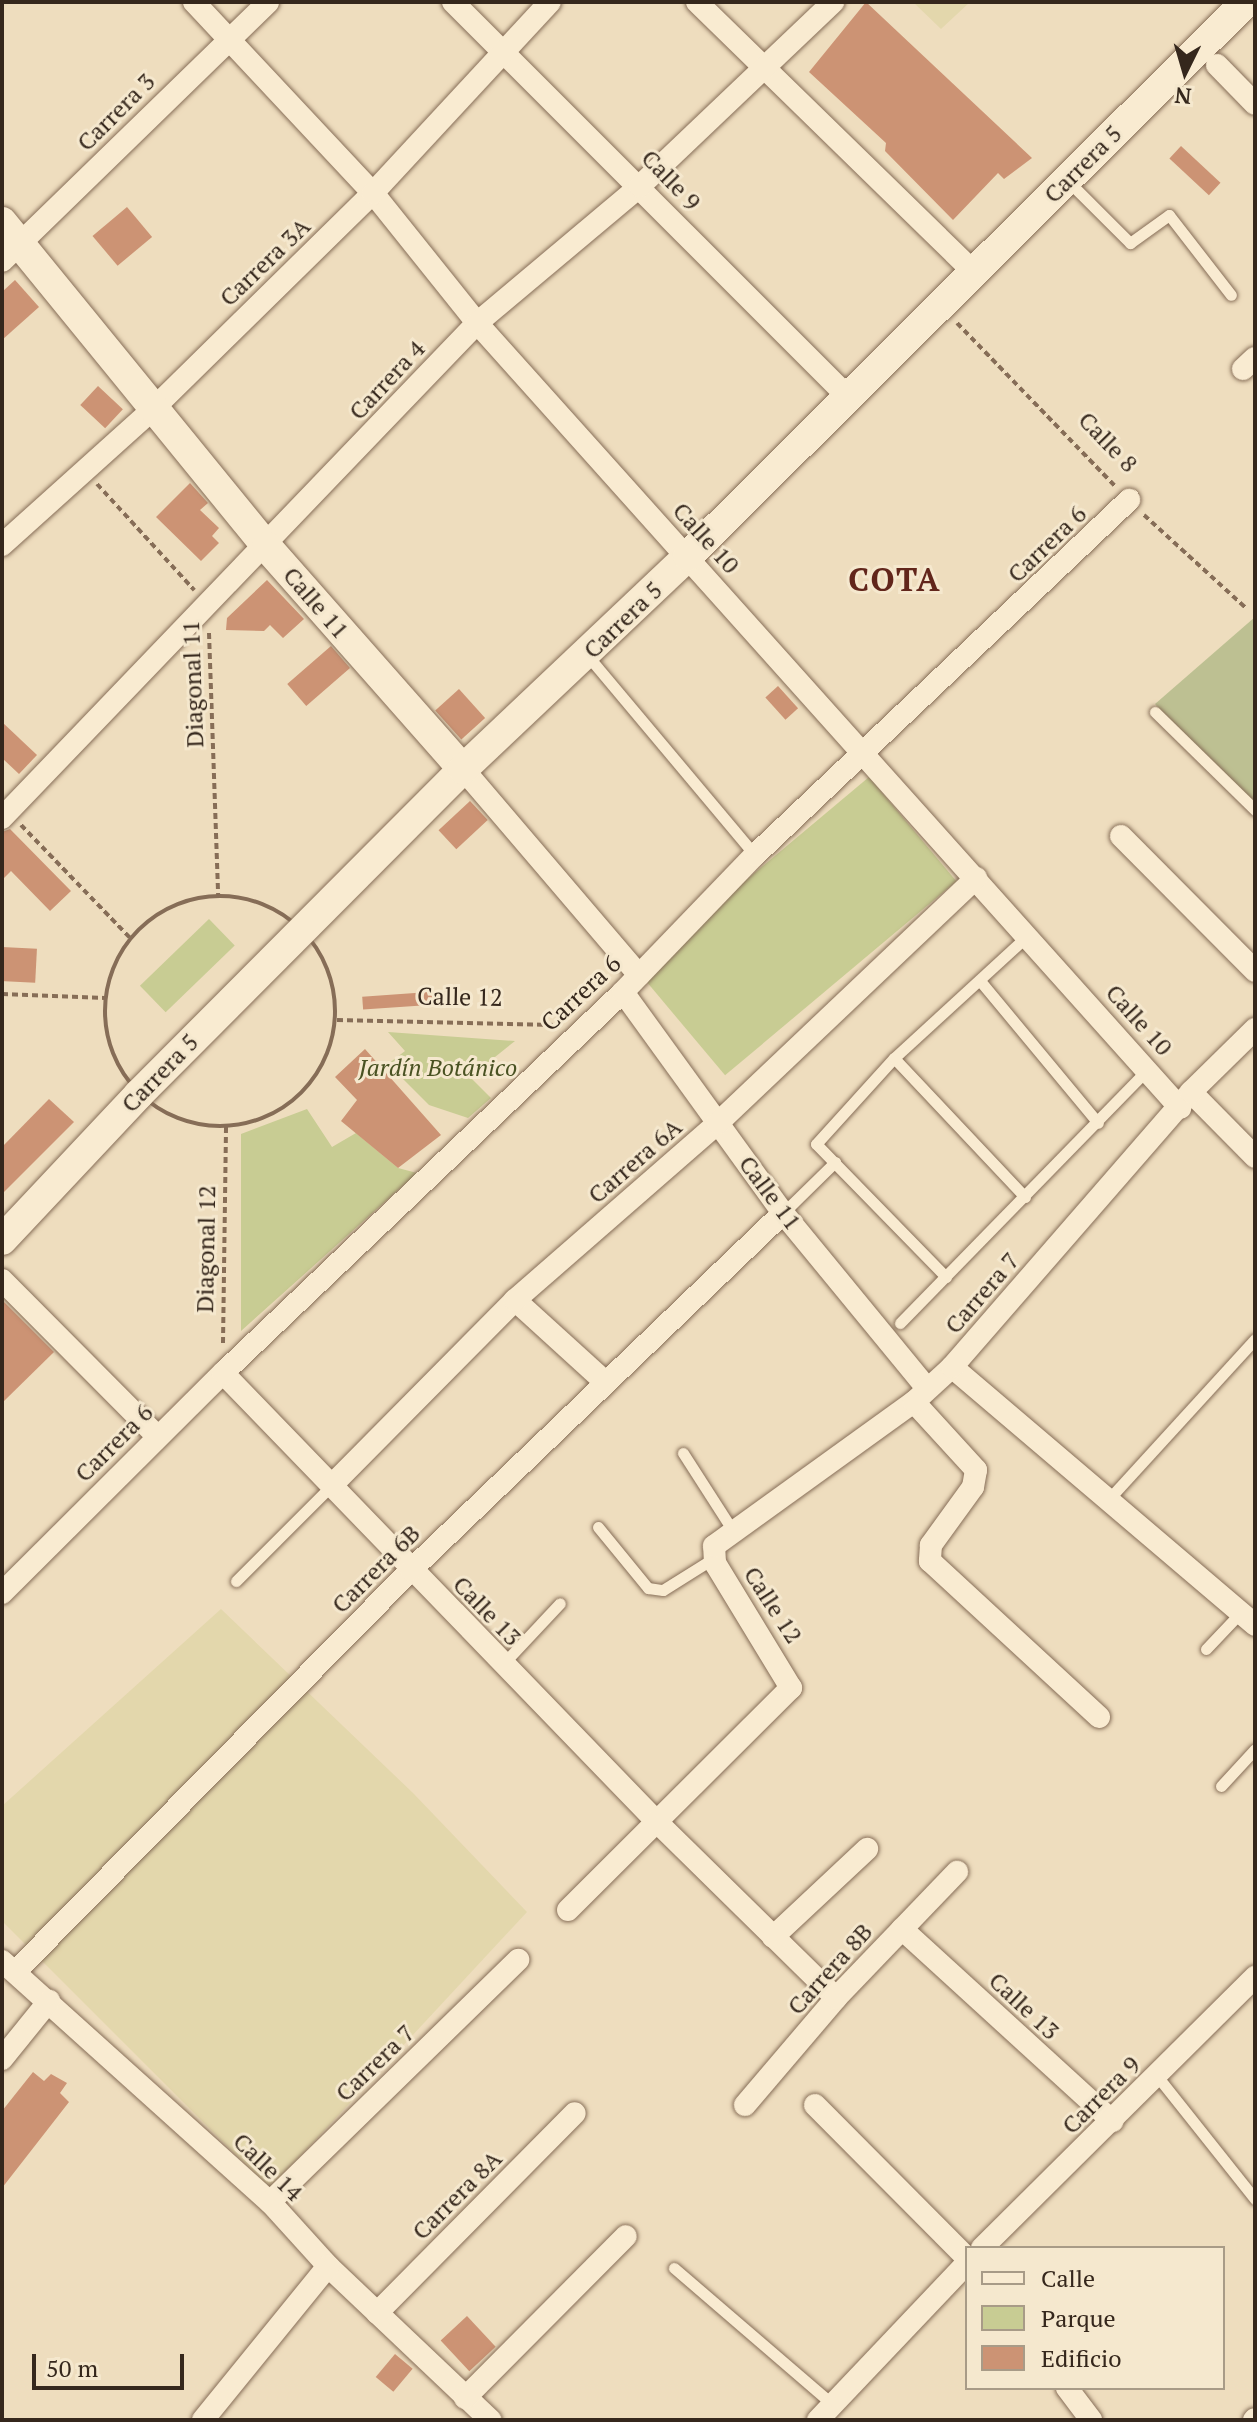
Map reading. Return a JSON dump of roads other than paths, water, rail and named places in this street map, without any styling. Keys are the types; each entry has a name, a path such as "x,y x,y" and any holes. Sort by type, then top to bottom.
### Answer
{"main road":[{"name":"Carrera 5","path":"2,1240 139,1094 463,769 587,655 1246,2"},
{"name":"Calle 11","path":"8,243 153,409 267,547 463,769"}],"street":[{"name":"Calle 10","path":"194,2 373,193 477,323 1148,1069 1255,1157"},
{"name":"Carrera 3","path":"8,243 268,2"},
{"name":"Calle 9","path":"453,2 848,397"},
{"name":"Carrera 3A","path":"2,545 153,409 373,193 500,52 550,2"},
{"path":"697,2 973,271"},
{"name":"Carrera 4","path":"4,811 267,547 477,323 640,186 833,2"},
{"path":"1217,65 1255,104"},
{"name":"Carrera 6","path":"2,1593 157,1436 583,1026 623,992 755,855 865,756 1129,500"},
{"name":"Calle 11","path":"463,769 639,975"},
{"path":"1121,836 1255,971"},
{"name":"Carrera 6A","path":"332,1485 515,1300 718,1123 976,878"},
{"name":"Calle 11","path":"623,992 783,1213 976,1470 973,1487 931,1545 930,1561 1099,1717"},
{"name":"Carrera 7","path":"712,1554 733,1531 920,1395 952,1367 1186,1100 1255,1029"},
{"name":"Carrera 6B","path":"8,1966 411,1570 783,1213"},
{"path":"2,1280 157,1436"},
{"path":"515,1300 605,1382"},
{"path":"952,1367 1248,1619"},
{"name":"Calle 13","path":"223,1373 657,1822 836,1998"},
{"name":"Calle 12","path":"657,1822 791,1688 712,1554"},
{"path":"568,1910 657,1822"},
{"path":"773,1937 867,1849"},
{"name":"Carrera 8B","path":"745,2105 836,1998 957,1872"},
{"name":"Calle 13","path":"902,1929 1112,2121"},
{"name":"Carrera 7","path":"270,2202 518,1960"},
{"name":"Calle 14","path":"8,1966 270,2202 328,2266 490,2420"},
{"name":"Carrera 9","path":"984,2246 1255,1977"},
{"path":"2,2059 49,2001"},
{"path":"815,2105 965,2258"},
{"name":"Carrera 8A","path":"377,2313 575,2113"},
{"path":"465,2398 626,2236"},
{"path":"826,2412 965,2262"},
{"path":"203,2420 328,2266"},
{"path":"1068,2390 1091,2420"}],"lane":[{"path":"1068,180 1130,243 1169,215 1231,295"},
{"path":"587,655 755,855"},
{"path":"1155,712 1255,810"},
{"path":"946,1277 816,1144 894,1058 1028,936"},
{"path":"981,982 1098,1123"},
{"path":"894,1058 1025,1197"},
{"path":"900,1323 1148,1069"},
{"path":"783,1213 835,1162"},
{"path":"1108,1500 1255,1339"},
{"path":"683,1453 733,1531"},
{"path":"236,1581 332,1485"},
{"path":"598,1527 648,1588 663,1590 712,1554"},
{"path":"503,1664 560,1603"},
{"path":"1206,1649 1248,1619"},
{"path":"1221,1786 1255,1749"},
{"path":"1157,2076 1255,2199"},
{"path":"674,2268 826,2412"}],"district":[{"name":"COTA","path":"895,579"}],"park label":[{"name":"Jardín Botánico","path":"438,1068"}]}
